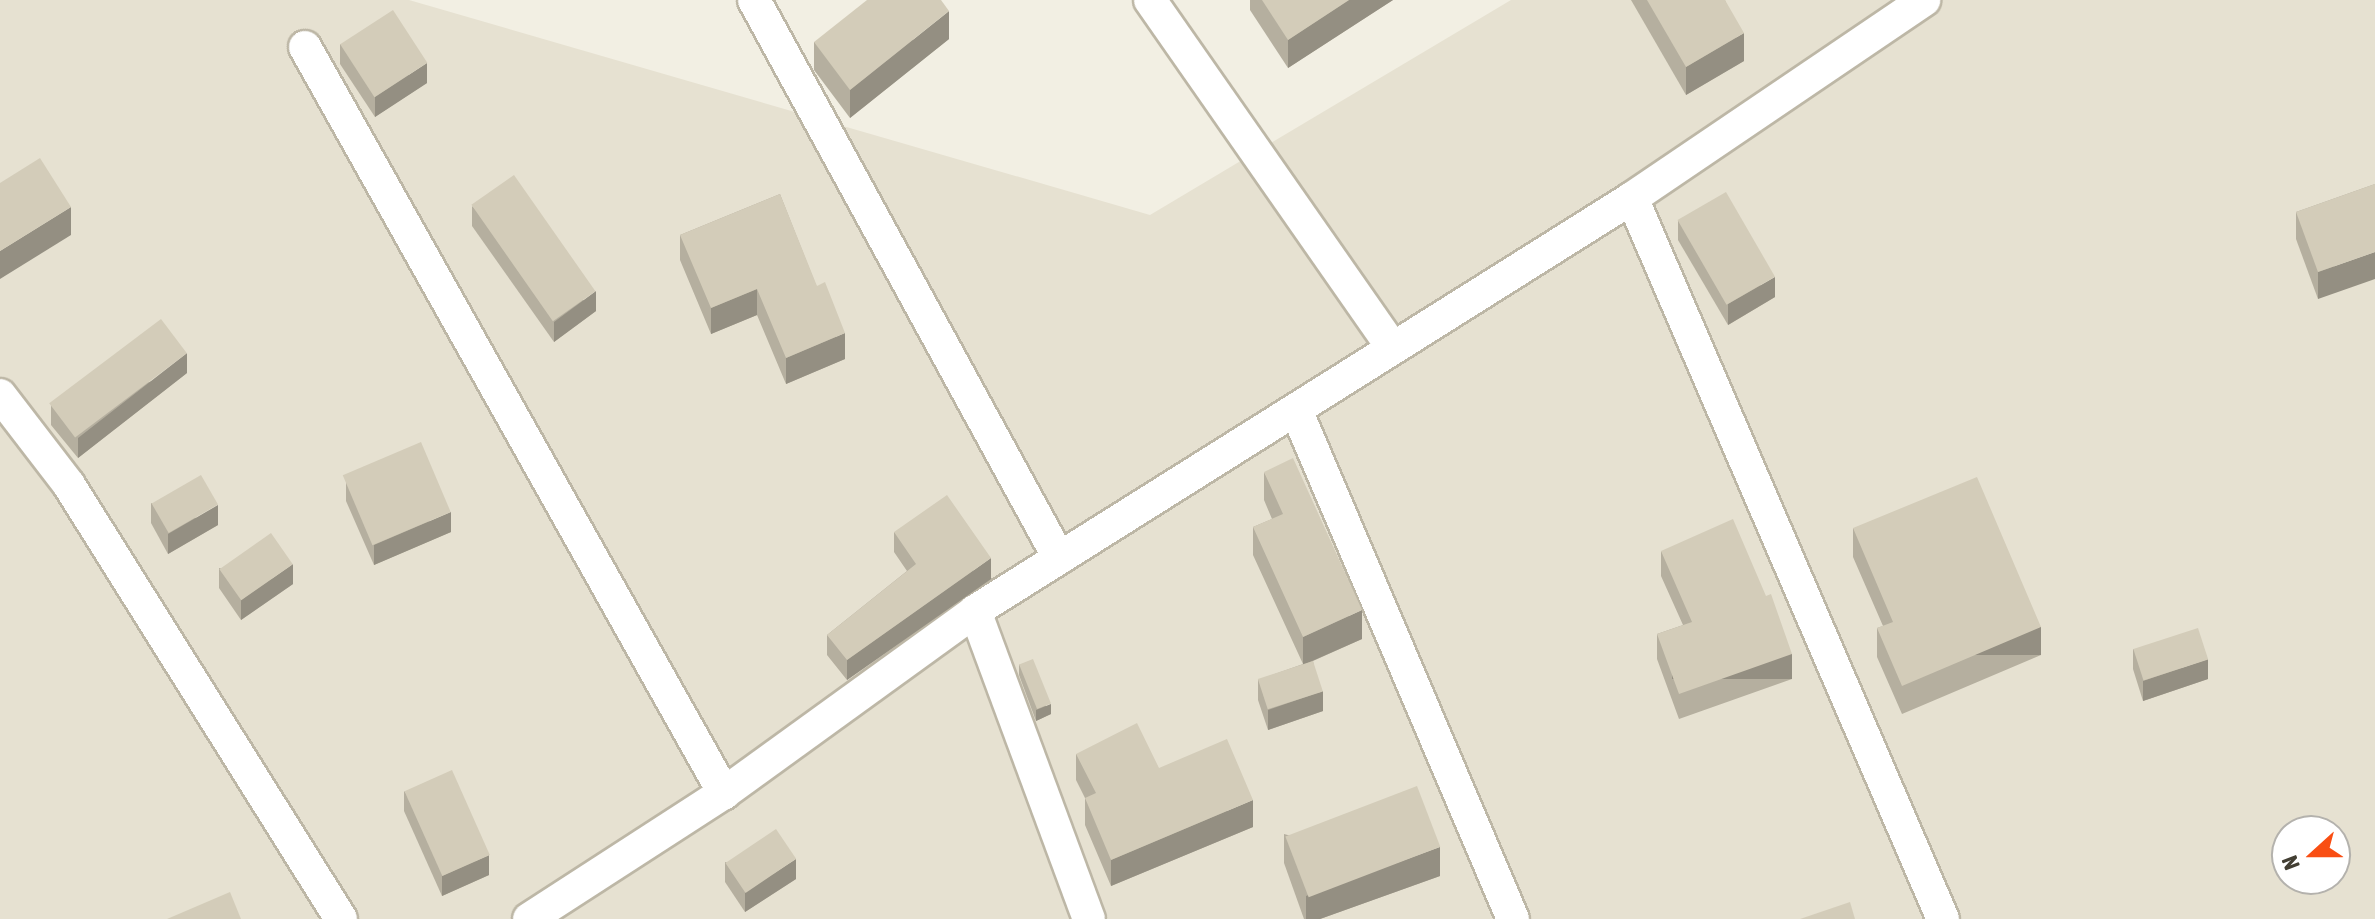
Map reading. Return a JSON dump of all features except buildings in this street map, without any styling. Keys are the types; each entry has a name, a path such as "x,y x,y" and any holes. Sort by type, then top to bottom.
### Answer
{"street":[{"path":"754,0 1059,558"},
{"path":"1150,0 1393,348"},
{"path":"529,919 724,793 975,611 1632,198 1924,0"},
{"path":"305,47 724,793"},
{"path":"1632,198 1943,919"},
{"path":"0,395 69,485 341,919"},
{"path":"1296,410 1513,919"},
{"path":"975,611 1089,919"}],"shaded area":[{"path":"0,0 409,0 1150,215 1511,0 2375,0 2375,919 0,919"}]}
